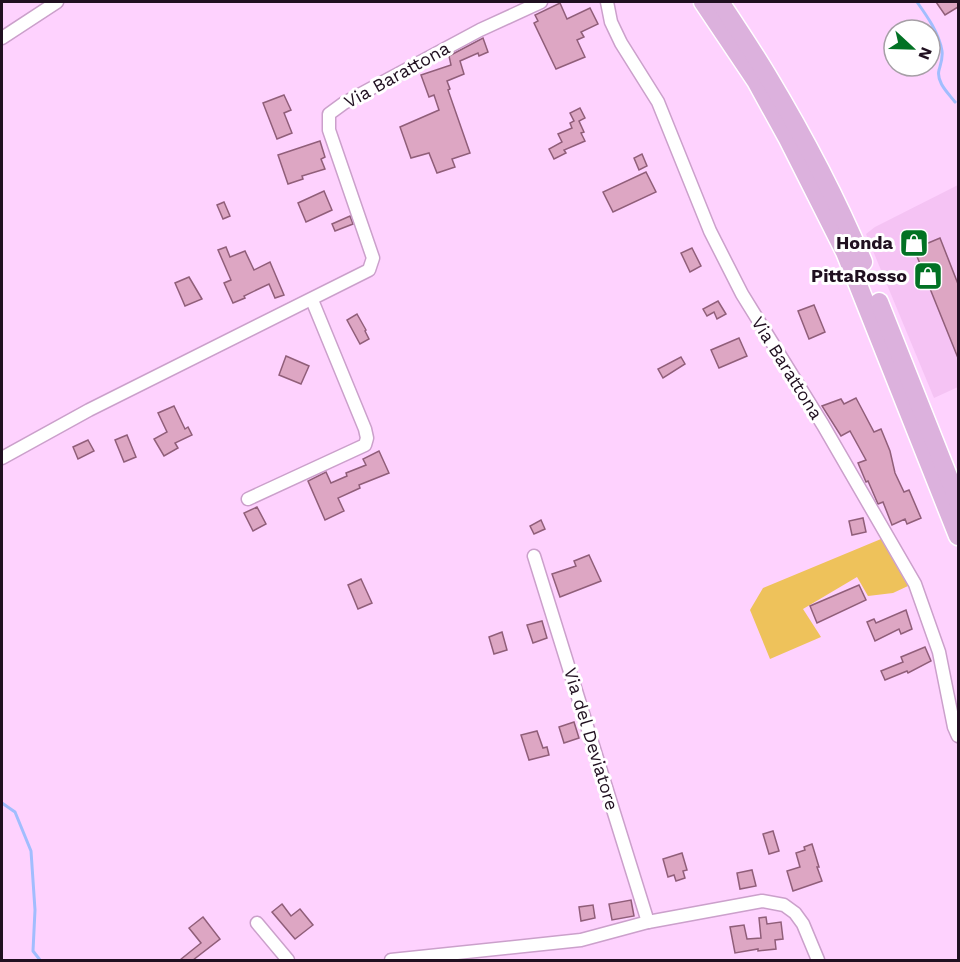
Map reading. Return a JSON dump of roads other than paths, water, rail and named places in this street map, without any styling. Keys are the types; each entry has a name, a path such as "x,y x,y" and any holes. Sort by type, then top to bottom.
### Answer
{"main road":[{"path":"703,2 756,81 831,224 849,263 958,536"},
{"path":"720,2 766,74 836,201 958,501"}],"street":[{"path":"2,38 57,2"},
{"name":"Via Barattona","path":"2,458 90,410 369,270 372,258 329,130 329,114 344,102 480,30 541,2"},
{"name":"Via Barattona","path":"607,2 611,22 621,43 658,102 710,231 742,294 823,425 915,584 939,652 954,727 958,736"},
{"path":"248,499 365,444 367,438 312,300"},
{"name":"Via del Deviatore","path":"534,556 648,922"},
{"path":"391,960 581,940 648,922 762,901 784,905 795,914 818,960"},
{"path":"257,922 288,960"}],"waterway":[{"path":"917,2 938,38 942,54 939,79 955,102"},
{"path":"2,803 15,812 31,851 35,910 33,951 40,960"}],"place":[{"name":"Honda","path":"914,243"},
{"name":"PittaRosso","path":"928,276"}]}
